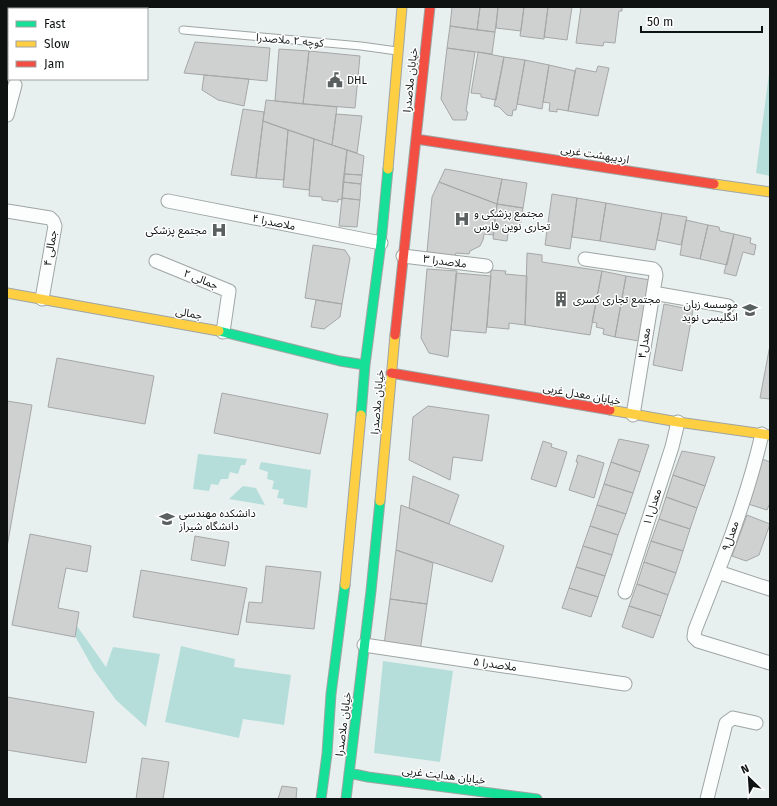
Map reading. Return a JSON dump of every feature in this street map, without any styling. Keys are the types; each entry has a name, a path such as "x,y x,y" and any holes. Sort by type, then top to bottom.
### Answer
{"main road":[{"name":"خیابان ملاصدرا","path":"321,799 327,754 331,694 348,588 365,365 380,243 402,7"},
{"name":"خیابان ملاصدرا","path":"346,799 364,645 368,591 430,7"},
{"name":"اردیبهشت غربی","path":"416,139 770,192"},
{"name":"جمالی","path":"7,293 223,332 340,361 365,365"},
{"name":"خیابان معدل غربی","path":"391,373 633,415 766,434"},
{"name":"خیابان هدایت غربی","path":"349,773 368,777 538,799"}],"street":[{"path":"7,116 15,85"},
{"name":"۴ ملاصدرا","path":"168,201 380,243"},
{"name":"۴ جمالی","path":"7,212 50,218 53,221 55,226 42,299"},
{"name":"۳ ملاصدرا","path":"403,256 486,266"},
{"name":"معدل۴","path":"586,259 655,271 653,293 633,415"},
{"name":"۲ جمالی","path":"156,261 229,291 223,332"},
{"path":"653,293 728,306"},
{"name":"معدل۱۱","path":"625,592 672,447 678,422"},
{"name":"معدل۹","path":"766,434 718,572 694,630 694,637 698,641 770,663"},
{"path":"718,572 770,589"},
{"name":"۵ ملاصدرا","path":"364,645 625,684"},
{"path":"706,799 726,723 733,718 756,723"}],"lane":[{"name":"کوچه ۲ ملاصدرا","path":"183,30 361,46 397,51"}],"shaded area":[{"path":"770,66 770,176 756,173"},
{"path":"198,454 247,459 245,465 241,465 238,474 230,472 228,479 221,479 218,485 211,484 209,491 193,489"},
{"path":"261,462 311,470 307,508 283,504 284,499 277,498 279,490 272,489 274,481 267,479 268,472 259,469"},
{"path":"243,486 256,488 265,505 229,499"},
{"path":"77,626 106,667 113,647 160,654 146,727 116,700 94,670 75,636"},
{"path":"181,646 235,659 234,667 291,675 284,725 243,719 239,738 165,722"},
{"path":"383,661 453,671 440,762 374,753"}],"building":[{"path":"36,7 148,7 148,8"},
{"path":"452,7 480,7 477,30 450,26"},
{"path":"480,7 498,7 495,32 477,30"},
{"path":"498,7 524,7 521,31 496,28"},
{"path":"524,7 548,7 544,39 520,36"},
{"path":"548,7 572,7 567,40 544,37"},
{"path":"581,7 622,7 622,11 619,11 615,43 604,42 603,46 576,43"},
{"path":"450,26 495,32 492,54 447,48"},
{"path":"195,42 270,48 267,81 184,73"},
{"path":"447,48 475,52 466,120 453,120 441,99"},
{"path":"279,49 309,51 303,104 275,101"},
{"path":"309,51 360,56 355,108 303,104"},
{"path":"478,52 504,57 496,100 481,97 481,94 471,93"},
{"path":"504,57 525,60 516,110 513,110 512,116 507,115 499,107 494,106"},
{"path":"525,60 549,65 542,109 517,104"},
{"path":"549,65 575,71 568,111 557,109 557,112 549,111 550,103 543,102"},
{"path":"598,66 609,68 598,116 568,111 576,68 596,72"},
{"path":"204,75 249,79 244,106 218,100 202,90"},
{"path":"266,100 337,107 332,145 263,121"},
{"path":"243,109 264,112 256,178 231,175"},
{"path":"336,114 362,116 357,153 332,145"},
{"path":"263,121 288,130 284,180 256,178"},
{"path":"288,130 314,139 309,190 283,187"},
{"path":"314,139 347,150 342,200 338,199 338,202 322,200 322,197 309,196"},
{"path":"347,150 364,156 362,175 344,174"},
{"path":"445,169 502,179 497,204 439,182"},
{"path":"344,174 362,175 361,184 343,182"},
{"path":"502,179 527,183 523,208 497,204"},
{"path":"343,182 361,184 360,200 342,198"},
{"name":"مجتمع پزشکی و تجاری نوین فارس","path":"439,182 497,204 493,235 484,234 480,246 470,251 469,254 456,253 455,256 427,252 432,197"},
{"path":"552,194 577,198 570,249 545,245"},
{"path":"342,198 360,200 357,227 339,226"},
{"path":"577,198 606,203 600,241 572,237"},
{"path":"606,203 662,213 655,250 600,241"},
{"path":"497,204 523,208 520,228 509,226 507,241 493,239"},
{"path":"662,213 687,217 681,245 657,240"},
{"path":"686,220 708,225 700,259 680,255"},
{"path":"708,225 719,227 720,231 734,234 727,265 700,259"},
{"path":"734,234 751,238 750,243 756,245 754,255 743,252 736,276 724,273"},
{"path":"313,245 345,250 350,258 342,304 305,298"},
{"name":"مجتمع تجاری کسری","path":"527,253 542,255 542,262 602,271 590,335 525,325"},
{"path":"427,269 457,271 448,357 429,353 421,338"},
{"path":"491,270 506,271 505,274 527,276 525,325 509,323 509,329 487,327"},
{"path":"602,271 626,276 615,337 603,334 604,329 596,327 597,323 592,322"},
{"path":"456,273 491,276 486,333 451,330"},
{"path":"626,276 650,280 639,341 615,337"},
{"path":"316,300 342,304 340,317 324,329 311,327"},
{"path":"664,304 693,310 682,371 653,365"},
{"path":"770,345 770,399 760,398"},
{"path":"57,358 154,376 145,424 48,407"},
{"path":"222,393 328,414 320,454 214,433"},
{"path":"7,401 32,405 7,547"},
{"path":"428,406 489,415 482,461 453,457 450,480 409,460 413,417"},
{"path":"619,439 649,445 640,472 611,462"},
{"path":"543,441 552,444 551,447 567,452 556,487 531,479"},
{"path":"682,451 715,457 705,486 673,475"},
{"path":"578,455 604,463 594,498 569,490 578,462 576,462"},
{"path":"762,459 770,462 770,503 767,510 748,504"},
{"path":"611,462 640,472 633,493 604,484"},
{"path":"673,475 705,486 697,508 666,497"},
{"path":"413,476 459,495 449,524 409,508"},
{"path":"604,484 633,493 626,514 597,505"},
{"path":"666,497 697,508 690,529 659,519"},
{"path":"401,505 504,546 492,582 396,550"},
{"path":"597,505 626,514 618,535 590,526"},
{"path":"747,515 770,524 759,555 746,561 732,556"},
{"path":"659,519 690,529 683,551 651,541"},
{"path":"590,526 618,535 612,555 583,546"},
{"path":"30,534 91,546 87,572 66,568 58,608 79,612 75,637 12,625"},
{"path":"195,536 229,542 225,566 191,560"},
{"path":"651,541 683,551 676,573 644,562"},
{"path":"583,546 612,555 605,576 576,567"},
{"path":"396,550 433,563 427,604 390,599"},
{"path":"644,562 676,573 668,595 637,584"},
{"path":"266,566 321,572 314,629 246,622 249,602 262,603"},
{"path":"576,567 605,576 598,597 569,588"},
{"path":"141,570 247,588 238,635 133,617"},
{"path":"637,584 668,595 661,616 629,606"},
{"path":"569,588 598,597 591,617 562,608"},
{"path":"390,599 427,604 420,651 384,645"},
{"path":"629,606 661,616 653,638 622,627"},
{"path":"7,697 94,712 86,763 7,750"},
{"path":"142,758 169,762 163,799 136,799"},
{"path":"282,786 297,788 296,799 278,799"}],"traffic: fast":[{"path":"361,415 365,365 381,243 388,169"},
{"path":"219,331 340,361 365,365"},
{"path":"346,799 371,591 380,501"},
{"path":"321,799 327,754 331,694 345,585"},
{"path":"349,773 368,777 537,799"}],"traffic: slow":[{"path":"388,169 402,7"},
{"path":"714,184 770,192"},
{"path":"7,293 219,331"},
{"path":"380,501 395,335"},
{"path":"610,410 678,422 770,435"},
{"path":"345,585 361,415"}],"traffic: jam":[{"path":"395,335 430,7"},
{"path":"416,139 714,184"},
{"path":"391,373 610,410"}],"place":[{"name":"DHL","path":"335,80"},
{"name":"مجتمع پزشکی و تجاری نوین فارس","path":"462,219"},
{"name":"مجتمع پزشکی","path":"219,230"},
{"name":"مجتمع تجاری کسری","path":"561,299"},
{"name":"موسسه زبان انگلیسی نوید","path":"750,310"},
{"name":"دانشکده مهندسی دانشگاه شیراز","path":"167,519"}]}
